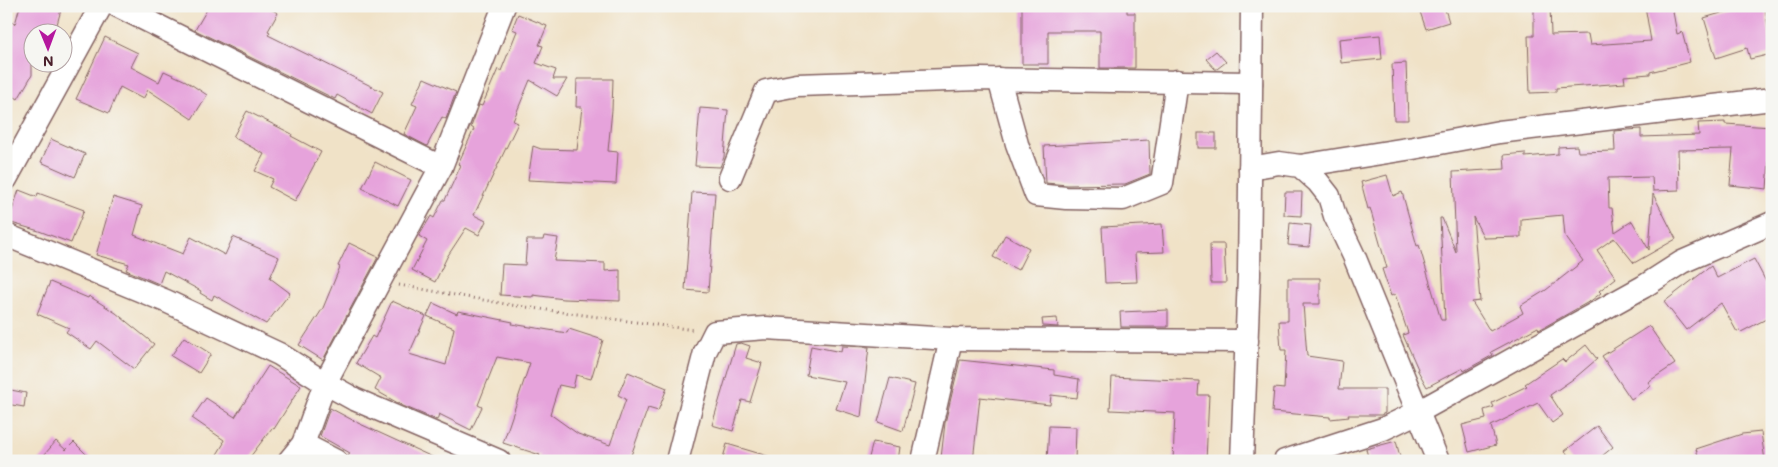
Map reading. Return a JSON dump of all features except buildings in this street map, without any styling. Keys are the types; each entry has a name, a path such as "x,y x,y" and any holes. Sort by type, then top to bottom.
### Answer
{"street":[{"path":"6,179 101,6"},
{"path":"118,6 441,166"},
{"path":"336,461 296,453 325,383 441,166 504,6"},
{"path":"1242,461 1247,341 1252,6"},
{"path":"730,178 766,91 797,85 999,79 1251,82"},
{"path":"999,79 1017,144 1036,195 1066,198 1124,199 1162,183 1176,82"},
{"path":"1250,168 1279,163 1300,166 1499,132 1772,99"},
{"path":"1300,166 1318,182 1329,196 1334,216 1354,256 1438,461"},
{"path":"1285,461 1383,429 1418,412 1643,287 1682,262 1772,223"},
{"path":"6,235 166,301 279,354 354,399 499,461"},
{"path":"677,461 704,352 715,332 766,328 951,339 1247,341"},
{"path":"923,461 951,339"}],"path":[{"path":"380,281 511,305 715,332"}]}
